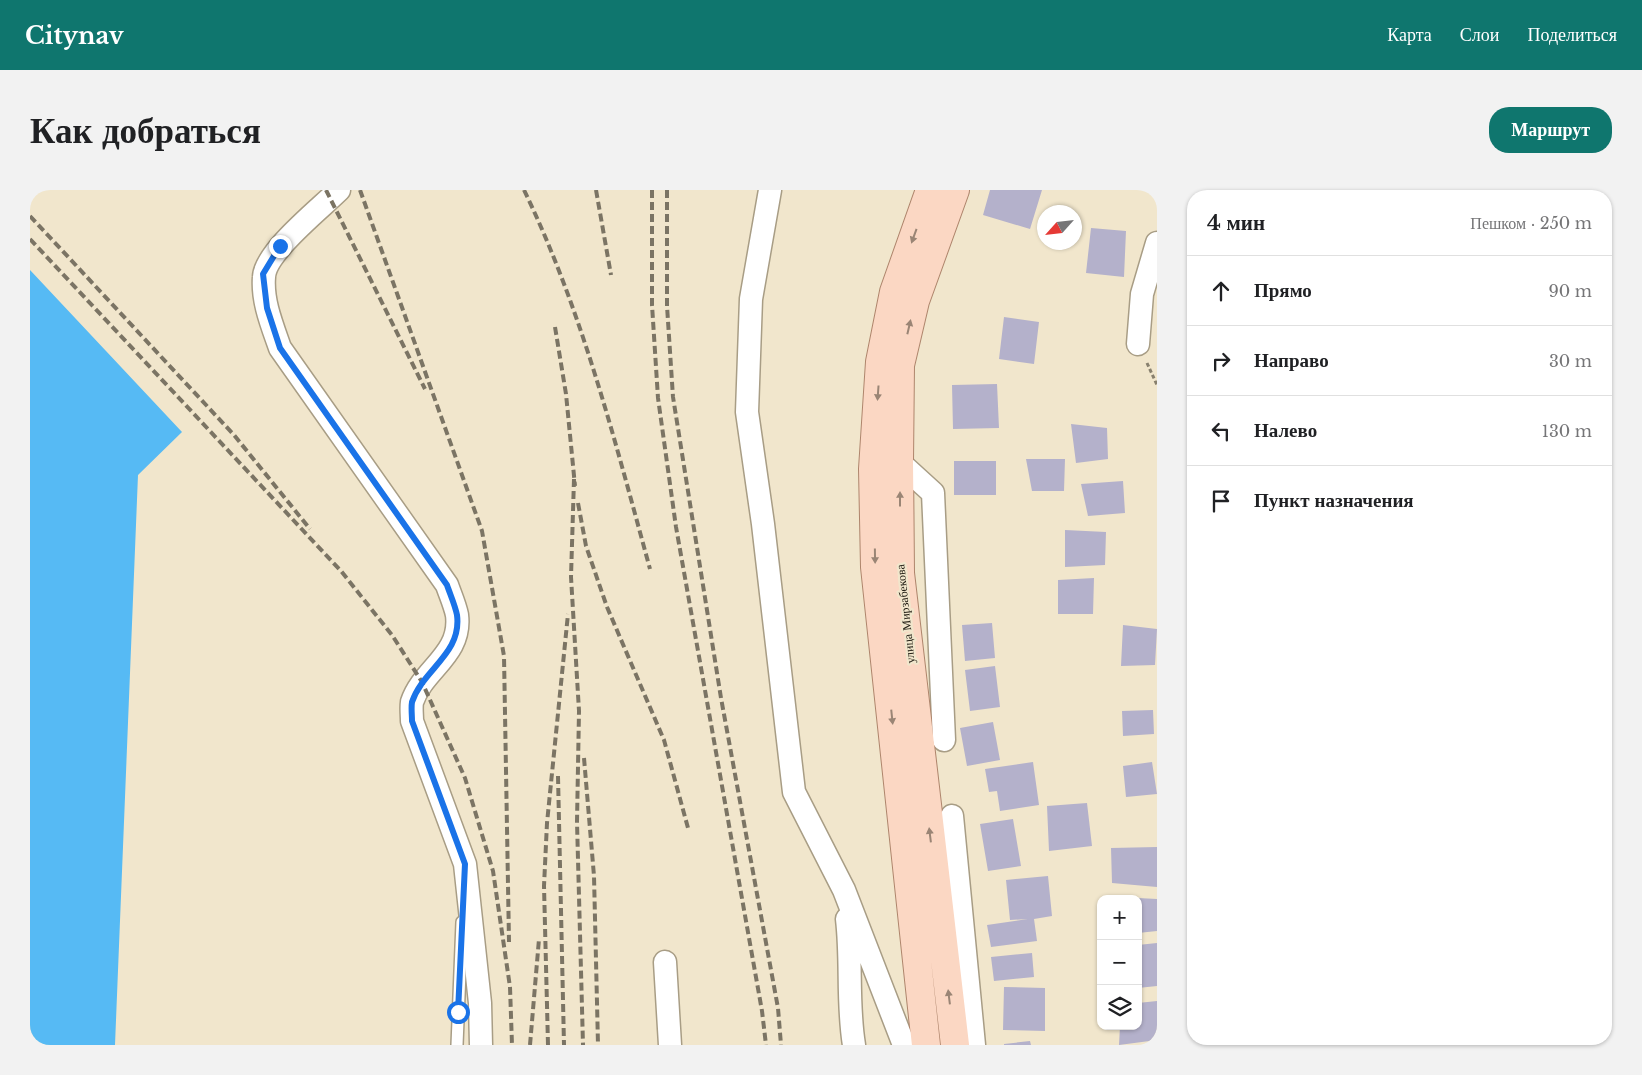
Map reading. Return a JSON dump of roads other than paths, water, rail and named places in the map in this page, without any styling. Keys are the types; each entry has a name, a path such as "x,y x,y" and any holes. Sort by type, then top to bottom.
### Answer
{"main road":[{"name":"улица Мирзабекова","path":"926,1045 875,567 873,469 880,362 894,292 930,190"},
{"name":"улица Мирзабекова","path":"955,190 915,301 900,365 899,462 900,573 955,1045"}],"street":[{"path":"339,190 280,246 263,274 267,308 280,348 447,585 457,614 455,636 443,661 422,682 412,704 412,721 465,864 480,1004 481,1045"},
{"path":"770,190 751,298 747,412 794,792 844,890 904,1045"},
{"path":"1138,344 1142,294 1157,242"},
{"path":"899,462 934,494 944,740"},
{"path":"952,816 974,1045"},
{"path":"844,890 851,951 850,1021 854,1045"},
{"path":"665,962 670,1045"}],"lane":[{"path":"458,1045 465,864"}],"water":[{"path":"30,270 182,432 138,475 115,1045 30,1045"}],"railway":[{"path":"326,190 425,389"},
{"path":"360,190 482,531 504,656 509,942"},
{"path":"524,190 545,235 596,377 650,569"},
{"path":"596,190 611,275"},
{"path":"652,190 652,305 658,398 676,527 762,1011 766,1045"},
{"path":"667,190 667,306 673,397 721,698 778,1008 781,1045"},
{"path":"30,216 234,435 310,529"},
{"path":"30,239 341,571 392,635 422,682 465,778 493,871 510,987 512,1045"},
{"path":"555,327 566,394 575,486"},
{"path":"574,479 571,577 579,711 577,822 583,1045"},
{"path":"578,503 586,546 607,607 664,740 688,828"},
{"path":"548,1045 544,886 547,823 568,614"},
{"path":"584,758 594,876 598,1045"},
{"path":"558,776 564,1045"},
{"path":"530,1045 539,939"}]}
